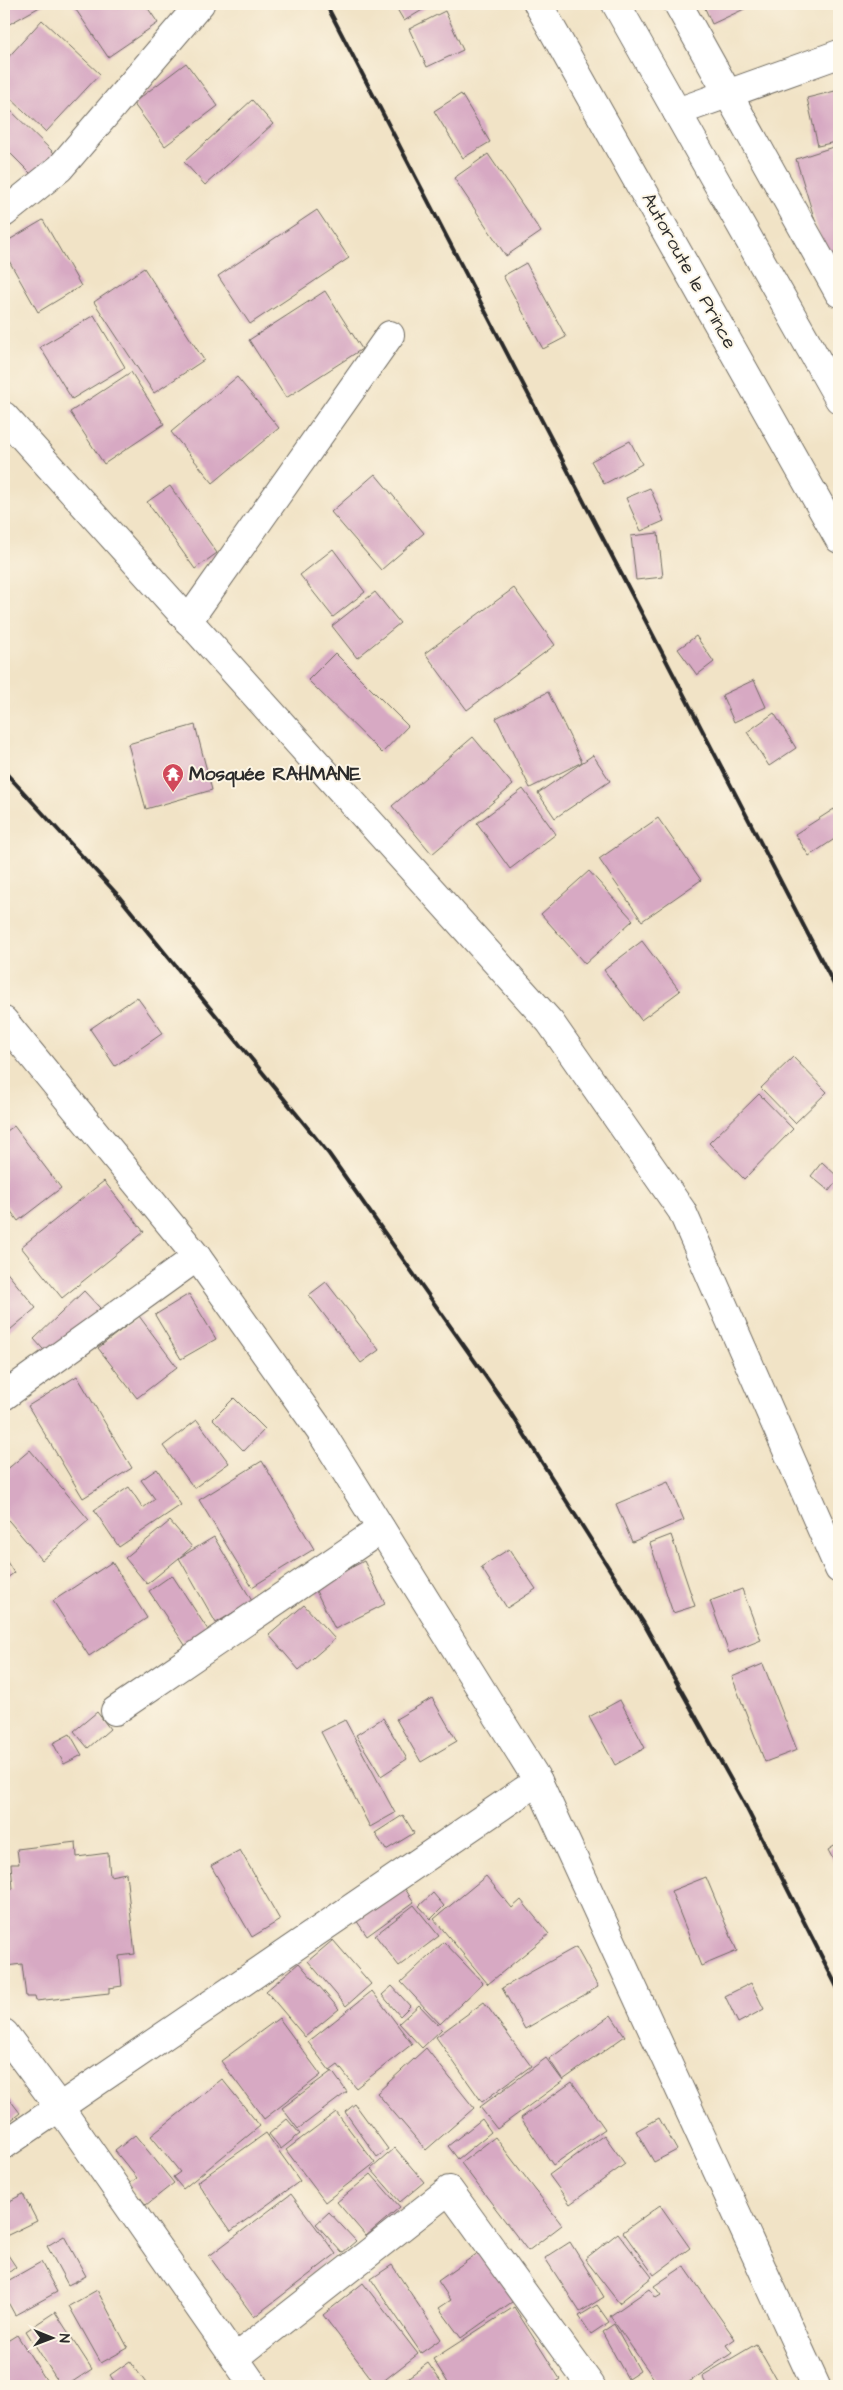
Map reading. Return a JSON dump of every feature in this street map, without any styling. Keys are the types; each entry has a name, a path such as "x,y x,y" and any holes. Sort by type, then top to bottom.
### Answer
{"street":[{"path":"4,213 60,168 200,4"},
{"name":"Autoroute le Prince","path":"538,4 839,539"},
{"path":"616,4 839,399"},
{"path":"678,4 730,94 839,293"},
{"path":"677,112 839,54"},
{"path":"188,621 390,335"},
{"path":"4,416 550,1022 682,1211 839,1569"},
{"path":"5,1023 197,1257 321,1432 538,1781 816,2386"},
{"path":"4,1396 197,1257"},
{"path":"115,1711 381,1529"},
{"path":"4,2145 538,1781"},
{"path":"4,2033 60,2108 254,2386"},
{"path":"235,2358 449,2190 592,2386"}],"building":[{"path":"4,4 45,4 4,27"},
{"path":"72,4 145,4 158,23 108,57"},
{"path":"394,4 428,4 429,6 404,21"},
{"path":"703,4 755,4 712,24"},
{"path":"445,11 463,50 427,67 409,29"},
{"path":"42,20 100,74 46,132 4,92 4,62"},
{"path":"186,63 218,106 165,146 133,103"},
{"path":"839,90 839,141 818,146 807,98"},
{"path":"461,94 490,142 463,158 434,111"},
{"path":"252,100 273,124 205,185 184,162"},
{"path":"4,104 56,155 34,177 4,147"},
{"path":"839,145 839,263 829,266 796,159"},
{"path":"488,154 541,232 506,256 454,178"},
{"path":"317,210 349,258 250,324 218,276"},
{"path":"43,220 81,286 38,312 4,252 4,243"},
{"path":"526,263 566,337 543,349 503,276"},
{"path":"144,268 204,360 154,393 94,302"},
{"path":"325,291 362,349 286,398 249,340"},
{"path":"94,315 125,367 72,399 40,347"},
{"path":"131,372 164,424 104,464 70,412"},
{"path":"237,377 279,428 213,483 171,432"},
{"path":"630,441 642,464 604,484 591,461"},
{"path":"375,474 424,533 381,570 331,512"},
{"path":"170,486 217,553 195,569 147,502"},
{"path":"650,488 664,521 641,531 626,498"},
{"path":"658,533 663,577 636,580 631,536"},
{"path":"333,549 365,592 333,617 300,575"},
{"path":"514,588 555,645 467,710 425,653"},
{"path":"375,592 400,623 357,658 332,626"},
{"path":"696,636 714,662 697,675 678,649"},
{"path":"335,653 408,726 382,753 308,680"},
{"path":"754,680 766,707 734,722 722,695"},
{"path":"548,692 582,762 530,788 496,718"},
{"path":"774,713 796,748 769,766 747,732"},
{"path":"195,725 212,790 146,809 128,744"},
{"path":"473,737 513,785 432,854 392,806"},
{"path":"593,755 610,781 555,818 538,793"},
{"path":"523,789 556,834 510,869 477,823"},
{"path":"834,809 839,818 839,836 809,856 795,834"},
{"path":"658,818 701,880 642,921 599,859"},
{"path":"589,871 633,920 585,964 541,914"},
{"path":"642,941 680,991 641,1020 604,970"},
{"path":"137,997 163,1033 115,1066 90,1029"},
{"path":"793,1057 827,1092 795,1123 761,1088"},
{"path":"759,1094 793,1129 744,1179 709,1143"},
{"path":"14,1126 61,1188 18,1221 4,1202 4,1133"},
{"path":"822,1162 839,1178 829,1191 811,1176"},
{"path":"104,1181 144,1232 62,1298 21,1247"},
{"path":"4,1269 36,1308 4,1335"},
{"path":"326,1282 379,1350 361,1363 309,1295"},
{"path":"84,1291 100,1308 50,1357 34,1339"},
{"path":"189,1294 216,1339 181,1359 155,1315"},
{"path":"139,1316 177,1367 137,1398 98,1348"},
{"path":"77,1376 132,1468 83,1498 28,1406"},
{"path":"234,1398 265,1429 244,1451 213,1419"},
{"path":"197,1420 229,1463 194,1488 163,1446"},
{"path":"30,1450 89,1520 42,1560 4,1515 4,1472"},
{"path":"262,1461 314,1549 252,1587 199,1500"},
{"path":"157,1469 181,1505 119,1547 94,1510 129,1487 143,1508 155,1499 141,1480"},
{"path":"668,1482 684,1520 632,1542 616,1504"},
{"path":"170,1521 192,1547 147,1584 125,1558"},
{"path":"671,1535 695,1606 673,1613 650,1543"},
{"path":"214,1537 252,1601 216,1623 179,1558"},
{"path":"509,1549 536,1589 507,1608 481,1567"},
{"path":"4,1557 14,1573 4,1580"},
{"path":"364,1561 385,1604 335,1629 314,1587"},
{"path":"112,1562 147,1618 89,1656 53,1601"},
{"path":"172,1575 212,1636 189,1651 149,1591"},
{"path":"742,1589 761,1640 729,1653 710,1601"},
{"path":"304,1605 335,1639 299,1670 269,1635"},
{"path":"763,1664 797,1750 765,1762 732,1677"},
{"path":"432,1698 457,1741 421,1762 396,1719"},
{"path":"620,1700 645,1748 615,1765 589,1717"},
{"path":"97,1712 110,1729 88,1748 74,1731"},
{"path":"383,1718 407,1759 381,1776 356,1735"},
{"path":"345,1720 395,1813 370,1827 321,1732"},
{"path":"70,1734 82,1755 64,1764 53,1743"},
{"path":"403,1815 414,1833 386,1850 375,1833"},
{"path":"76,1842 77,1857 108,1853 110,1876 126,1873 135,1954 119,1956 122,1986 109,1988 109,1993 36,2001 35,1997 26,1997 22,1964 6,1966 4,1890 13,1889 11,1864 19,1864 17,1849"},
{"path":"839,1843 839,1870 828,1850"},
{"path":"240,1850 280,1920 252,1937 211,1866"},
{"path":"486,1876 512,1908 521,1900 549,1934 488,1984 434,1919"},
{"path":"706,1877 737,1951 701,1966 671,1891"},
{"path":"403,1886 414,1902 367,1936 356,1920"},
{"path":"433,1893 444,1906 431,1919 419,1906"},
{"path":"414,1905 439,1936 399,1966 375,1935"},
{"path":"333,1940 371,1984 346,2006 308,1961"},
{"path":"444,1942 483,1983 440,2024 401,1982"},
{"path":"576,1947 598,1987 525,2029 502,1988"},
{"path":"299,1963 339,2009 305,2037 266,1991"},
{"path":"751,1983 764,2009 738,2023 725,1996"},
{"path":"392,1986 410,2006 400,2016 382,1995"},
{"path":"372,1991 412,2044 356,2088 338,2065 330,2071 308,2042"},
{"path":"484,2002 531,2066 482,2102 436,2037"},
{"path":"419,2005 442,2029 422,2048 399,2023"},
{"path":"611,2015 625,2036 563,2080 549,2059"},
{"path":"279,2018 321,2075 264,2119 221,2061"},
{"path":"426,2048 474,2108 426,2150 377,2093"},
{"path":"546,2058 563,2081 497,2129 480,2107"},
{"path":"332,2071 347,2092 298,2129 282,2108"},
{"path":"222,2079 260,2126 183,2189 173,2177 180,2172 151,2136"},
{"path":"572,2082 605,2129 553,2165 521,2118"},
{"path":"4,2092 20,2113 5,2125 4,2123"},
{"path":"355,2104 388,2149 377,2157 345,2112"},
{"path":"336,2112 375,2163 325,2202 286,2150"},
{"path":"659,2118 677,2150 654,2162 636,2131"},
{"path":"287,2119 300,2134 281,2149 269,2134"},
{"path":"482,2119 491,2132 458,2159 448,2146"},
{"path":"266,2133 300,2181 231,2231 197,2182"},
{"path":"135,2135 174,2183 146,2205 129,2184 137,2178 115,2151"},
{"path":"604,2135 625,2164 570,2204 549,2175"},
{"path":"495,2137 562,2225 528,2251 461,2163"},
{"path":"395,2148 424,2182 400,2202 371,2169"},
{"path":"371,2174 400,2207 366,2236 337,2202"},
{"path":"23,2194 37,2221 6,2236 4,2232 4,2204"},
{"path":"291,2194 336,2254 254,2317 209,2256"},
{"path":"660,2205 690,2248 654,2275 623,2232"},
{"path":"329,2212 356,2241 342,2253 316,2224"},
{"path":"618,2233 652,2277 619,2303 585,2259"},
{"path":"64,2236 86,2276 68,2285 47,2246"},
{"path":"570,2242 604,2297 580,2312 545,2258"},
{"path":"485,2248 519,2297 461,2338 439,2308 451,2300 438,2281"},
{"path":"4,2249 16,2267 4,2276"},
{"path":"41,2262 57,2292 15,2315 4,2295 4,2283"},
{"path":"392,2265 441,2339 421,2353 371,2279"},
{"path":"684,2266 735,2339 726,2345 732,2353 683,2386 659,2386 610,2316 649,2289 656,2298 661,2295 654,2286"},
{"path":"363,2283 418,2354 377,2386 323,2315"},
{"path":"97,2290 128,2348 101,2363 69,2306"},
{"path":"597,2305 609,2322 591,2334 579,2316"},
{"path":"514,2307 560,2379 549,2386 450,2386 433,2359"},
{"path":"55,2312 92,2369 66,2386 61,2386 26,2331"},
{"path":"614,2324 640,2371 628,2379 602,2332"},
{"path":"17,2335 50,2386 8,2386 4,2379 4,2343"},
{"path":"756,2344 780,2386 707,2386 702,2376"},
{"path":"130,2361 148,2386 117,2386 110,2375"},
{"path":"428,2363 444,2386 401,2386 399,2384"}],"railway":[{"path":"326,4 839,994"},
{"path":"4,771 116,893 329,1154 505,1404 643,1622 745,1805 839,1991"}],"place":[{"name":"Mosquée RAHMANE","path":"173,793"}]}
